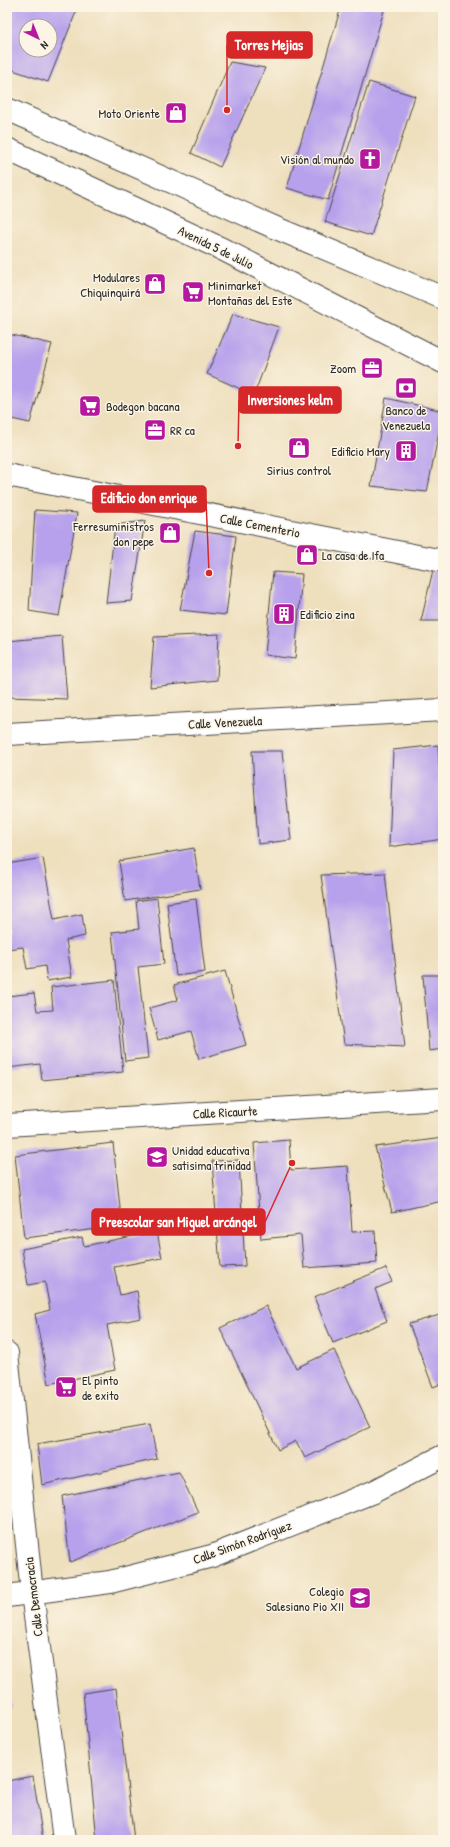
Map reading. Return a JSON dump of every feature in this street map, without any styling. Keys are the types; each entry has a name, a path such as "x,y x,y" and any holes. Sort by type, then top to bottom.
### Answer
{"street":[{"path":"7,109 276,228 443,298"},
{"name":"Avenida 5 de Julio","path":"7,149 222,250 443,362"},
{"name":"Calle Cementerio","path":"7,475 443,561"},
{"name":"Calle Venezuela","path":"7,734 443,710"},
{"name":"Calle Ricaurte","path":"7,1125 443,1099"},
{"name":"Calle Democracia","path":"7,1353 32,1593 64,1840"},
{"name":"Calle Simón Rodríguez","path":"7,1596 110,1582 212,1556 373,1492 443,1456"}],"building":[{"path":"7,7 78,7 58,57 58,18 18,18 18,58 58,58 48,82 7,68"},
{"path":"341,7 385,7 328,200 287,188"},
{"path":"230,62 265,68 220,167 191,153"},
{"name":"Visión al mundo","path":"369,82 415,96 371,236 325,222"},
{"path":"233,314 279,327 254,395 207,374"},
{"path":"8,334 52,344 30,423 7,418"},
{"name":"Edificio Mary","path":"386,398 443,411 427,492 371,486"},
{"path":"35,510 77,513 59,616 29,611"},
{"path":"145,521 132,601 106,603 115,525"},
{"path":"195,531 236,536 226,615 180,610"},
{"path":"433,570 443,572 443,621 421,621"},
{"name":"Edificio zina","path":"273,572 302,574 295,659 265,655"},
{"path":"219,634 217,680 150,687 154,637"},
{"path":"62,636 67,699 7,697 7,641"},
{"path":"438,745 443,839 389,847 393,750"},
{"path":"252,751 282,751 291,840 258,844"},
{"path":"194,848 200,889 125,901 119,861"},
{"path":"43,858 54,920 82,914 85,936 66,940 72,977 47,981 45,966 27,969 23,947 7,949 7,864"},
{"path":"385,873 405,1047 344,1044 321,875"},
{"path":"157,898 164,964 138,967 148,1058 125,1061 112,932 139,929 136,901"},
{"path":"196,899 205,972 176,976 167,903"},
{"path":"225,971 246,1045 199,1059 191,1031 158,1040 149,1008 178,1000 174,985"},
{"path":"423,975 443,975 443,1049 429,1051"},
{"path":"114,980 123,1072 42,1080 40,1064 8,1068 7,996 34,993 37,1011 53,1010 51,987"},
{"path":"443,1138 443,1201 392,1212 375,1147"},
{"path":"289,1140 291,1170 348,1166 352,1232 375,1231 377,1263 304,1268 301,1235 261,1239 254,1143"},
{"path":"113,1143 122,1226 24,1238 15,1155"},
{"path":"239,1160 245,1266 220,1267 212,1161"},
{"path":"157,1231 162,1258 114,1267 120,1295 137,1291 141,1318 107,1325 115,1370 49,1384 35,1314 50,1310 45,1282 28,1285 22,1249 82,1237 84,1246"},
{"path":"386,1268 392,1282 375,1289 387,1321 333,1343 314,1297"},
{"path":"266,1306 296,1368 334,1350 370,1427 305,1458 296,1441 278,1450 220,1328"},
{"path":"443,1314 443,1383 433,1387 409,1324"},
{"path":"150,1424 157,1459 42,1485 37,1444"},
{"path":"179,1472 198,1512 70,1562 62,1496"},
{"path":"116,1688 134,1840 97,1840 83,1693"},
{"path":"7,1693 12,1707 7,1708"},
{"path":"33,1776 43,1840 7,1840 7,1781"}],"place":[{"name":"Torres Mejias","path":"227,110"},
{"name":"Moto Oriente","path":"176,113"},
{"name":"Visión al mundo","path":"370,159"},
{"name":"Modulares Chiquinquirá","path":"155,284"},
{"name":"Minimarket Montañas del Este","path":"193,292"},
{"name":"Zoom","path":"372,368"},
{"name":"Banco de Venezuela","path":"406,388"},
{"name":"Bodegon bacana","path":"90,406"},
{"name":"RR ca","path":"155,430"},
{"name":"Inversiones kelm","path":"238,446"},
{"name":"Sirius control","path":"299,448"},
{"name":"Edificio Mary","path":"406,451"},
{"name":"Ferresuministros don pepe","path":"170,533"},
{"name":"La casa de Ifa","path":"307,555"},
{"name":"Edificio don enrique","path":"209,573"},
{"name":"Edificio zina","path":"284,614"},
{"name":"Unidad educativa satisima trinidad","path":"157,1157"},
{"name":"Preescolar san Miguel arcángel","path":"292,1163"},
{"name":"El pinto de exito","path":"66,1387"},
{"name":"Colegio Salesiano Pio XII","path":"360,1598"}]}
